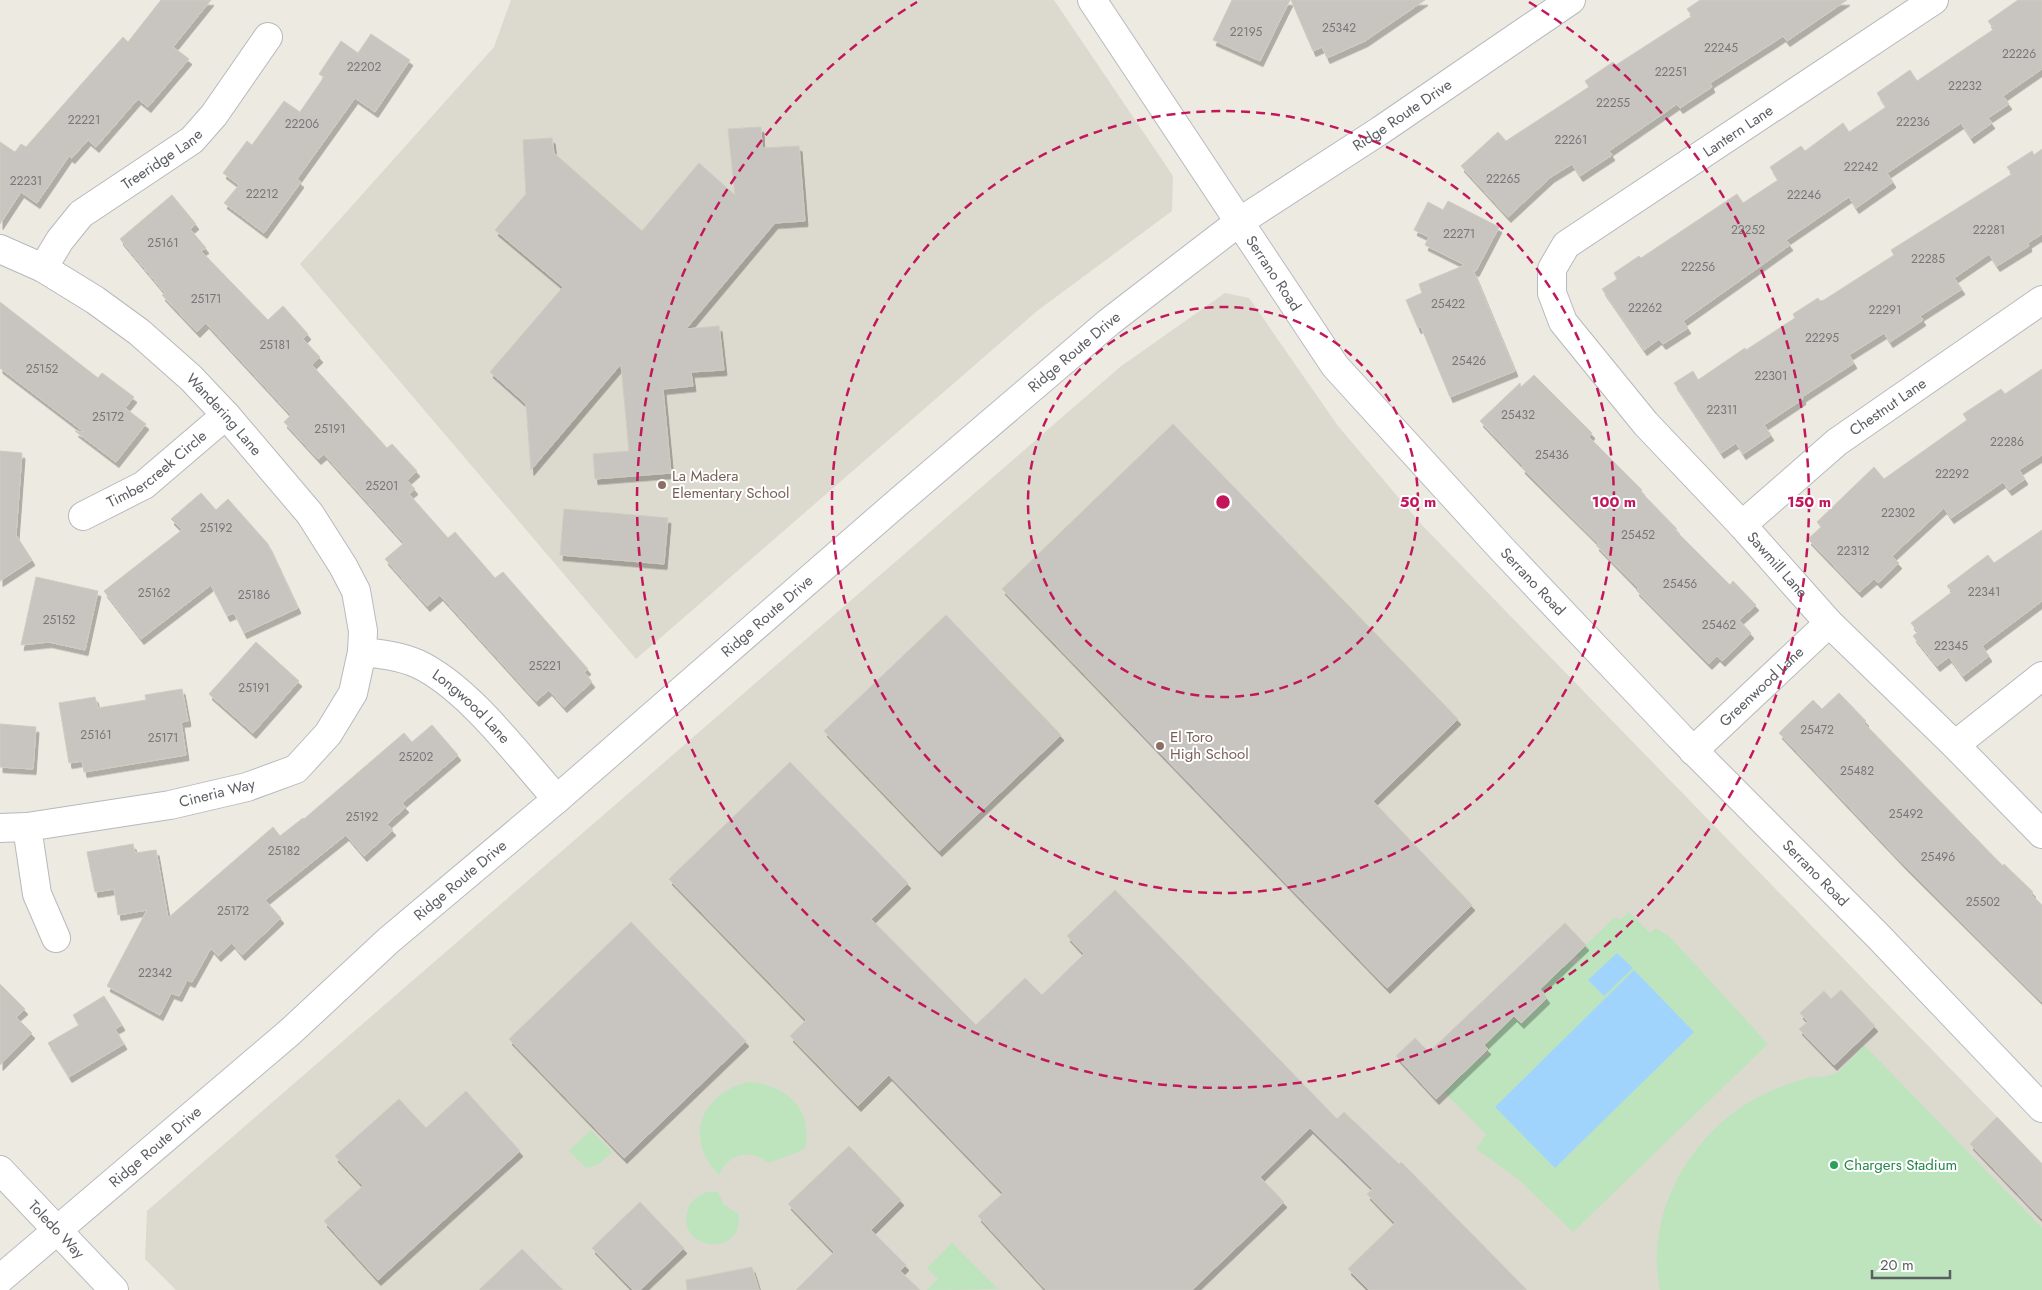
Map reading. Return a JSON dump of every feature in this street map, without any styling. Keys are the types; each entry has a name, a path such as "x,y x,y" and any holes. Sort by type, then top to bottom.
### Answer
{"street":[{"name":"Serrano Road","path":"1092,0 1335,366 1500,547 1693,751 1878,936 2042,1108"},
{"name":"Ridge Route Drive","path":"0,1279 59,1231 290,1032 389,940 557,799 897,502 1109,322 1239,222 1381,130 1571,0"},
{"name":"Lantern Lane","path":"1552,269 1566,245 1934,0"},
{"name":"Treeridge Lane","path":"43,268 60,240 80,214 192,140 214,115 268,37"},
{"name":"Wandering Lane","path":"0,249 43,268 95,300 139,332 191,378 226,416 310,514 343,566 356,591 363,631 362,652"},
{"name":"Sawmill Lane","path":"1552,269 1552,293 1563,322 1646,424 1742,525 1829,622 1955,745 2042,834"},
{"name":"Chestnut Lane","path":"1742,525 1837,442 2042,300"},
{"name":"Timbercreek Circle","path":"83,516 144,485 226,416"},
{"name":"Greenwood Lane","path":"1693,751 1829,622"},
{"name":"Longwood Lane","path":"362,652 399,657 419,665 438,677 479,713 557,799"},
{"name":"Cineria Way","path":"13,827 170,805 247,787 296,768 314,752 342,714 353,693 362,652"},
{"path":"1955,745 2042,676"},
{"path":"13,827 37,894 56,938"},
{"name":"Toledo Way","path":"0,1170 114,1290"}],"shaded area":[{"name":"La Madera Elementary School","path":"511,0 1054,0 1173,176 1172,211 1037,311 636,659 300,264 494,47"},
{"name":"El Toro High School","path":"1225,293 1249,298 1338,426 1420,523 2042,1163 2042,1290 176,1290 145,1259 147,1211 1120,367"}],"green space":[{"path":"1629,912 1650,933 1656,928 1671,938 1768,1044 1573,1232 1517,1178 1476,1149 1486,1134 1444,1092 1456,1080 1452,1075 1475,1053 1481,1059 1490,1051 1484,1045 1514,1016 1521,1023 1547,998 1540,989 1569,961 1574,965 1580,959 1575,955 1615,917 1620,920"},
{"name":"Chargers Stadium","path":"1864,1045 2042,1228 2042,1290 1660,1290 1657,1261 1659,1232 1667,1203 1679,1176 1695,1152 1714,1129 1737,1110 1762,1095 1808,1078 1828,1076 1838,1072"},
{"path":"748,1082 774,1088 785,1093 794,1101 801,1110 805,1122 807,1134 805,1149 769,1163 754,1156 740,1156 728,1162 719,1175 708,1161 702,1147 700,1132 702,1119 709,1107 719,1096 732,1088"},
{"path":"591,1130 612,1152 599,1164 586,1168 569,1151"},
{"path":"707,1192 718,1192 724,1205 739,1214 738,1228 731,1238 722,1243 701,1242 692,1235 687,1226 687,1213 690,1206 697,1198"},
{"path":"952,1243 998,1289 927,1290 938,1279 927,1268"}],"water":[{"path":"1617,953 1633,968 1604,996 1588,980"},
{"path":"1634,970 1694,1032 1555,1168 1495,1107"}],"building":[{"path":"161,0 211,0 173,47 189,59 148,107 138,99 96,147 88,140 72,158 69,156 37,203 21,192 0,224 0,142 15,152 21,144 26,147 123,37 128,42"},
{"path":"1232,0 1290,0 1260,61 1213,40"},
{"path":"1291,0 1425,0 1365,41 1327,58 1322,47 1313,51"},
{"path":"1700,0 1847,0 1787,41 1783,36 1710,83 1712,87 1680,108 1677,104 1609,151 1612,155 1580,176 1572,164 1551,177 1508,217 1461,166 1498,132 1506,141 1589,87 1585,81 1613,62 1616,65 1692,16 1687,9"},
{"path":"2018,0 2042,0 2042,69 2003,96 2009,104 1988,118 1992,123 1971,138 1961,123 1887,173 1893,182 1856,208 1849,197 1786,240 1790,245 1683,321 1688,328 1663,344 1659,339 1644,350 1602,289 1617,279 1614,273 1639,256 1641,258 1737,194 1743,203 1778,180 1770,167 1801,146 1805,151 1843,123 1849,132 1886,107 1877,93 1910,70 1917,81 1994,29 1988,21"},
{"path":"371,34 410,60 375,112 355,98 297,179 301,182 264,233 224,203 239,185 223,173 247,141 252,145 284,101 300,112 324,77 319,74 341,41 358,53"},
{"path":"761,127 762,148 799,146 805,221 775,223 686,329 719,326 724,370 691,372 693,386 663,389 671,473 595,479 593,454 629,451 621,364 531,470 526,404 490,372 563,287 495,230 526,194 523,140 552,138 554,153 642,231 699,163 735,195 728,129"},
{"path":"2042,149 2042,234 2028,243 2029,246 1997,266 1989,254 1954,278 1962,289 1920,316 1923,320 1890,342 1884,333 1849,355 1854,363 1802,397 1803,399 1764,425 1771,435 1743,454 1736,443 1721,453 1674,383 1693,371 1698,380 1745,348 1746,350 1795,318 1793,314 1818,298 1820,301 1824,300 1894,255 1891,250 2012,174 2007,167 2032,151 2034,155"},
{"path":"172,195 196,224 190,229 206,248 201,251 268,320 283,306 308,334 303,339 320,357 312,365 387,448 392,444 417,471 407,480 415,489 409,494 448,538 455,532 495,578 503,572 588,669 584,672 592,682 564,707 549,690 536,701 440,595 427,606 385,559 404,543 324,454 318,459 284,422 291,415 206,323 197,332 162,295 165,293 120,239"},
{"path":"1448,201 1499,227 1476,271 1473,270 1515,371 1450,397 1421,327 1418,328 1406,300 1422,293 1419,284 1465,265 1425,245 1429,237 1414,230 1428,202 1443,210"},
{"path":"0,302 98,378 102,373 134,397 125,408 146,424 116,462 75,431 84,432 0,368"},
{"path":"2042,369 2042,455 2019,470 2025,479 2009,490 2003,482 1951,518 1944,508 1892,556 1899,563 1878,583 1874,579 1859,592 1808,539 1821,527 1817,522 1874,467 1884,479 1967,420 1963,414 2001,389 2005,394"},
{"path":"1534,375 1592,433 1589,437 1642,490 1641,492 1677,529 1675,530 1730,585 1733,581 1756,605 1739,620 1751,633 1722,661 1717,656 1709,664 1636,590 1638,588 1596,545 1598,543 1522,468 1523,466 1480,421 1520,383 1521,387"},
{"path":"1173,424 1458,719 1373,801 1472,905 1387,988 1002,589"},
{"path":"0,451 22,453 16,535 32,560 0,581"},
{"path":"201,493 216,510 228,499 268,544 298,608 244,633 234,613 227,616 211,585 141,639 104,591 182,530 171,519"},
{"path":"564,509 668,518 664,564 560,555"},
{"path":"2042,530 2042,601 1982,646 1989,656 1963,676 1949,657 1937,666 1913,636 1918,632 1911,623 1952,592 1947,586 1988,555 1994,563"},
{"path":"36,577 98,591 85,650 49,642 21,645"},
{"path":"946,615 1061,735 939,851 824,731"},
{"path":"256,642 299,681 253,733 209,694"},
{"path":"182,689 188,721 181,722 186,755 84,772 82,761 69,763 59,703 95,697 98,708 146,700 145,695"},
{"path":"1839,693 1866,721 1864,723 2003,866 2004,864 2033,892 2031,894 2042,905 2042,1002 1905,866 1779,733 1813,700 1822,709"},
{"path":"0,724 36,727 33,769 0,767"},
{"path":"432,725 458,755 402,803 406,807 387,824 393,830 364,856 346,835 265,900 281,918 242,955 232,943 218,956 211,948 192,982 187,980 179,996 171,993 160,1015 107,986 147,910 118,915 114,889 95,892 87,852 133,844 135,853 156,850 168,918 273,827 280,836 304,819 404,733 412,742"},
{"path":"790,762 908,883 871,919 976,1025 1025,978 1042,995 1084,954 1067,936 1115,890 1337,1119 1344,1112 1399,1164 1401,1162 1527,1290 1369,1290 1348,1269 1395,1223 1367,1194 1373,1189 1310,1128 1260,1177 1284,1202 1192,1290 1046,1290 978,1216 1003,1193 889,1075 858,1106 790,1036 806,1020 669,879"},
{"path":"631,922 746,1041 624,1158 509,1039"},
{"path":"1565,923 1586,945 1540,989 1547,998 1521,1023 1514,1016 1484,1045 1488,1049 1436,1099 1396,1056 1415,1038 1429,1052"},
{"path":"0,984 25,1009 16,1017 32,1033 0,1065"},
{"path":"1841,990 1875,1026 1834,1065 1799,1029 1808,1022 1800,1013 1824,991 1831,999"},
{"path":"104,996 122,1025 115,1029 124,1044 69,1077 48,1043 79,1025 73,1015"},
{"path":"466,1091 520,1151 378,1280 324,1221 363,1186 335,1156 399,1099 426,1128"},
{"path":"1997,1117 2042,1164 2042,1219 1970,1144"},
{"path":"849,1146 901,1200 871,1230 906,1265 900,1271 920,1290 796,1290 834,1252 788,1204"},
{"path":"640,1202 684,1248 640,1290 633,1290 592,1248"},
{"path":"522,1249 563,1290 479,1290"},
{"path":"752,1267 759,1290 687,1290 686,1280"}],"place":[{"name":"La Madera Elementary School","path":"662,485"},
{"name":"El Toro High School","path":"1160,746"},
{"name":"Chargers Stadium","path":"1834,1165"}]}
